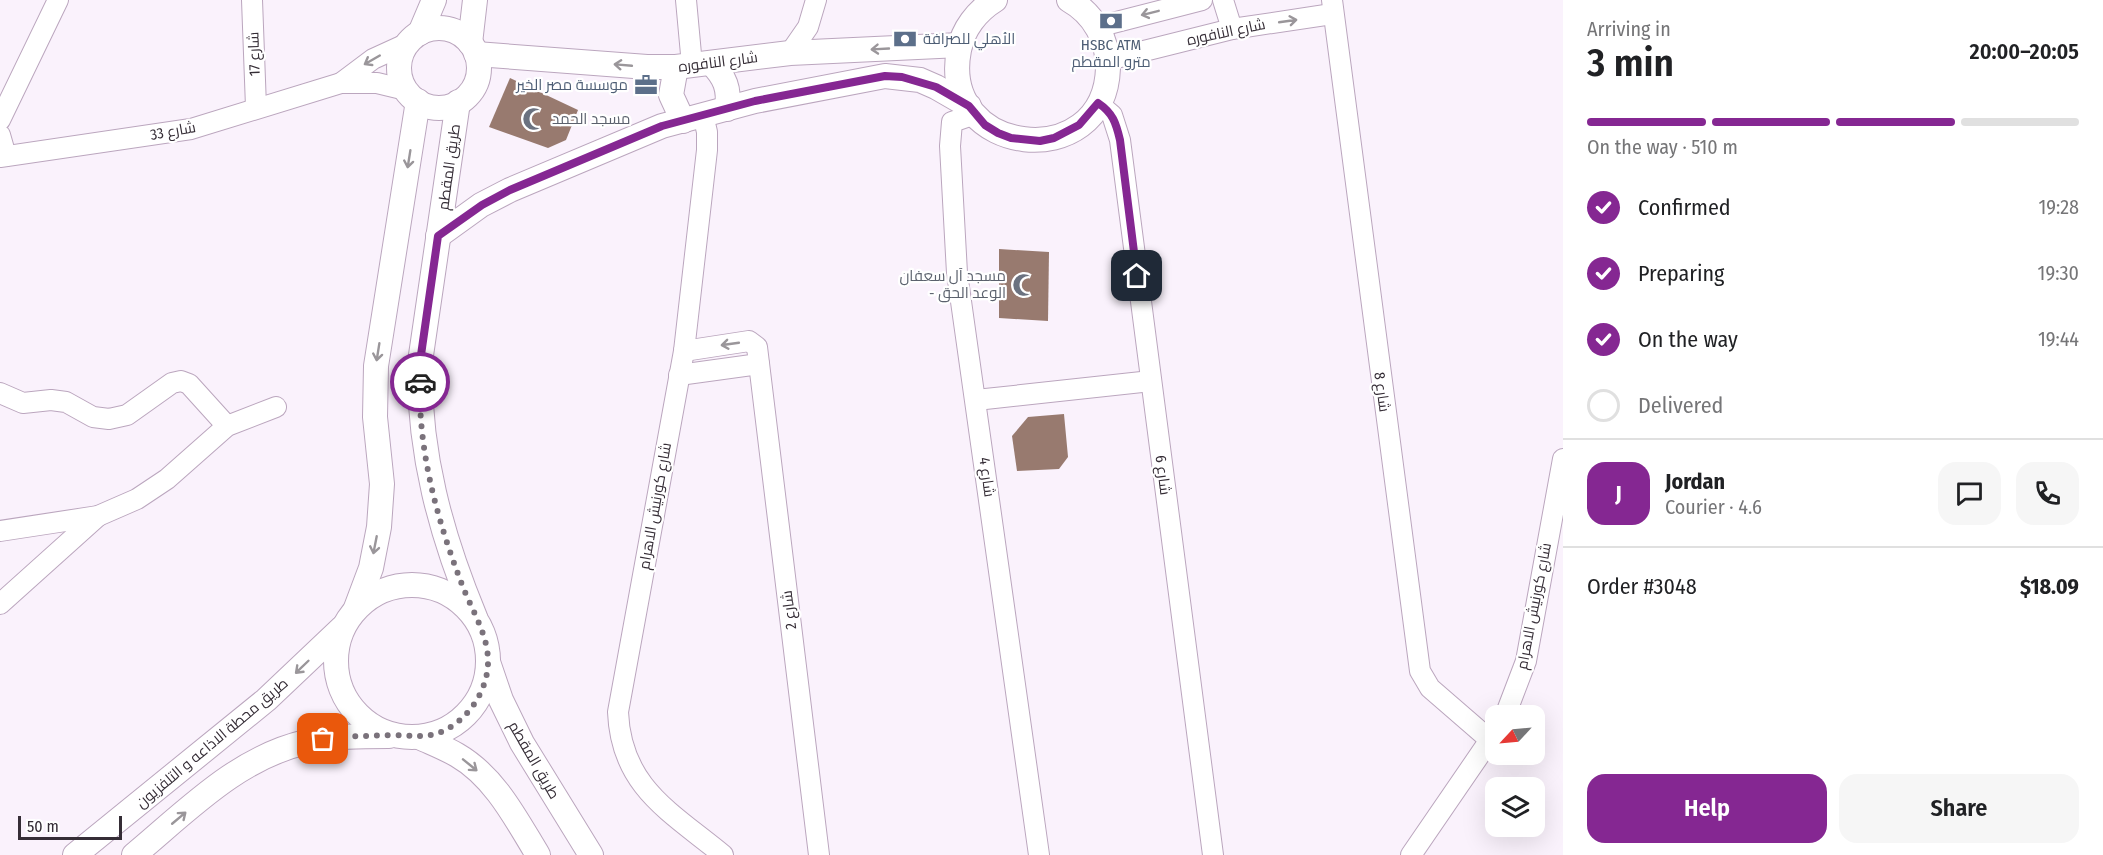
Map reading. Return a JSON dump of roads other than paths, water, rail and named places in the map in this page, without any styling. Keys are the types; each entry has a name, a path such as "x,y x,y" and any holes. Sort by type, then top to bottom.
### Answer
{"main road":[{"path":"434,0 400,66 400,74 412,95 434,107 450,106 458,102 470,92 478,78 473,49 475,0"},
{"path":"993,0 975,16 960,45 957,58 959,83 972,110 985,125 1011,138 1040,141 1054,138 1079,125 1098,103 1107,75 1108,60 1097,27 1083,10 1069,0"},
{"path":"414,38 443,28 458,33 473,49"},
{"name":"شارع النافوره","path":"473,49 693,65 790,53 960,45"},
{"path":"693,118 671,95 693,65 724,79 728,88 727,109"},
{"path":"438,236 482,205 510,190 662,126 727,109 885,76 920,80 936,87 972,110"},
{"path":"394,735 376,729 360,717 347,702 339,684 336,654 371,568 379,527 382,484 375,417 376,366 412,95"},
{"name":"طريق المقطم","path":"458,102 420,362 419,402 425,452 439,514 449,549 475,617"},
{"path":"134,855 228,777 265,756 285,748 323,739 394,735 419,737 441,732 461,720 475,703 485,682 488,660 484,638 475,617 459,601 439,590 418,585 395,586 374,594 350,617"},
{"name":"طريق محطة الاذاعه و التلفزيون","path":"75,855 266,700 350,617"},
{"name":"طريق المقطم","path":"488,660 501,699 522,743 591,855"},
{"path":"419,737 458,755 492,785 506,803 538,855"}],"street":[{"path":"0,120 58,0"},
{"name":"شارع 17","path":"252,0 256,107"},
{"path":"686,0 693,65"},
{"path":"790,53 808,27 816,0"},
{"path":"1097,27 1202,0"},
{"path":"1223,0 1233,29"},
{"name":"شارع النافوره","path":"1108,60 1332,7"},
{"name":"شارع 8","path":"1332,7 1420,671 1430,688 1485,730"},
{"name":"شارع 33","path":"341,83 373,59 414,38"},
{"name":"شارع 33","path":"3,157 191,129 256,107 341,83 377,83 412,95"},
{"name":"شارع 6","path":"1098,103 1112,115 1120,140 1214,855"},
{"name":"شارع 4","path":"972,110 951,122 950,146 957,273 1039,855"},
{"name":"شارع كورنيش الاهرام","path":"693,118 707,132 707,150 684,351 620,695 619,730 628,763 648,792 723,855"},
{"path":"0,135 3,157"},
{"name":"شارع 2","path":"684,351 749,341 757,347 819,855"},
{"path":"679,375 759,364"},
{"path":"0,393 23,403 51,399 66,402 93,417 109,419 126,415 172,383 181,381 189,384 227,426"},
{"path":"976,400 1151,381"},
{"path":"0,531 98,516 137,499 167,479 227,426 276,407"},
{"name":"شارع كورنيش الاهرام","path":"1508,705 1526,661 1563,459"},
{"path":"0,604 98,516"},
{"path":"1411,855 1485,748"}],"place":[{"name":"HSBC ATM مترو المقطم","path":"1111,21"},
{"name":"الأهلي للصرافة","path":"905,39"},
{"name":"موسسة مصر الخير","path":"646,85"},
{"name":"مسجد الحمد","path":"534,119"},
{"name":"مسجد آل سعفان - الوعد الحق","path":"1024,285"}]}
